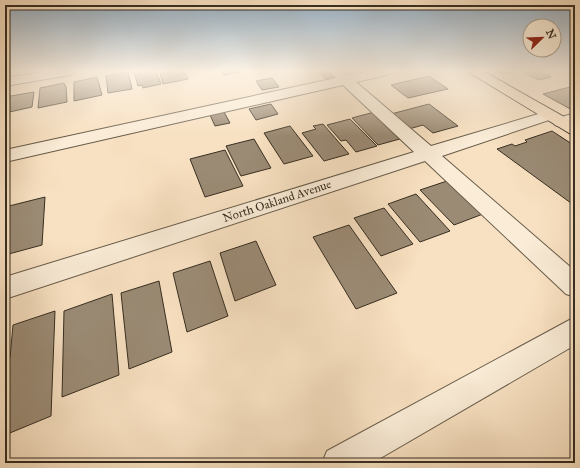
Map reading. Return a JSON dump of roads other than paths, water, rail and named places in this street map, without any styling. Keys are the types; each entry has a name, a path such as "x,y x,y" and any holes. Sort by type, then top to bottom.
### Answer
{"main road":[{"path":"515,93 562,118 575,130"}],"street":[{"path":"5,156 267,93"},
{"path":"361,93 575,286"},
{"name":"North Oakland Avenue","path":"5,288 428,154 562,118"},
{"path":"339,463 575,330"}]}
